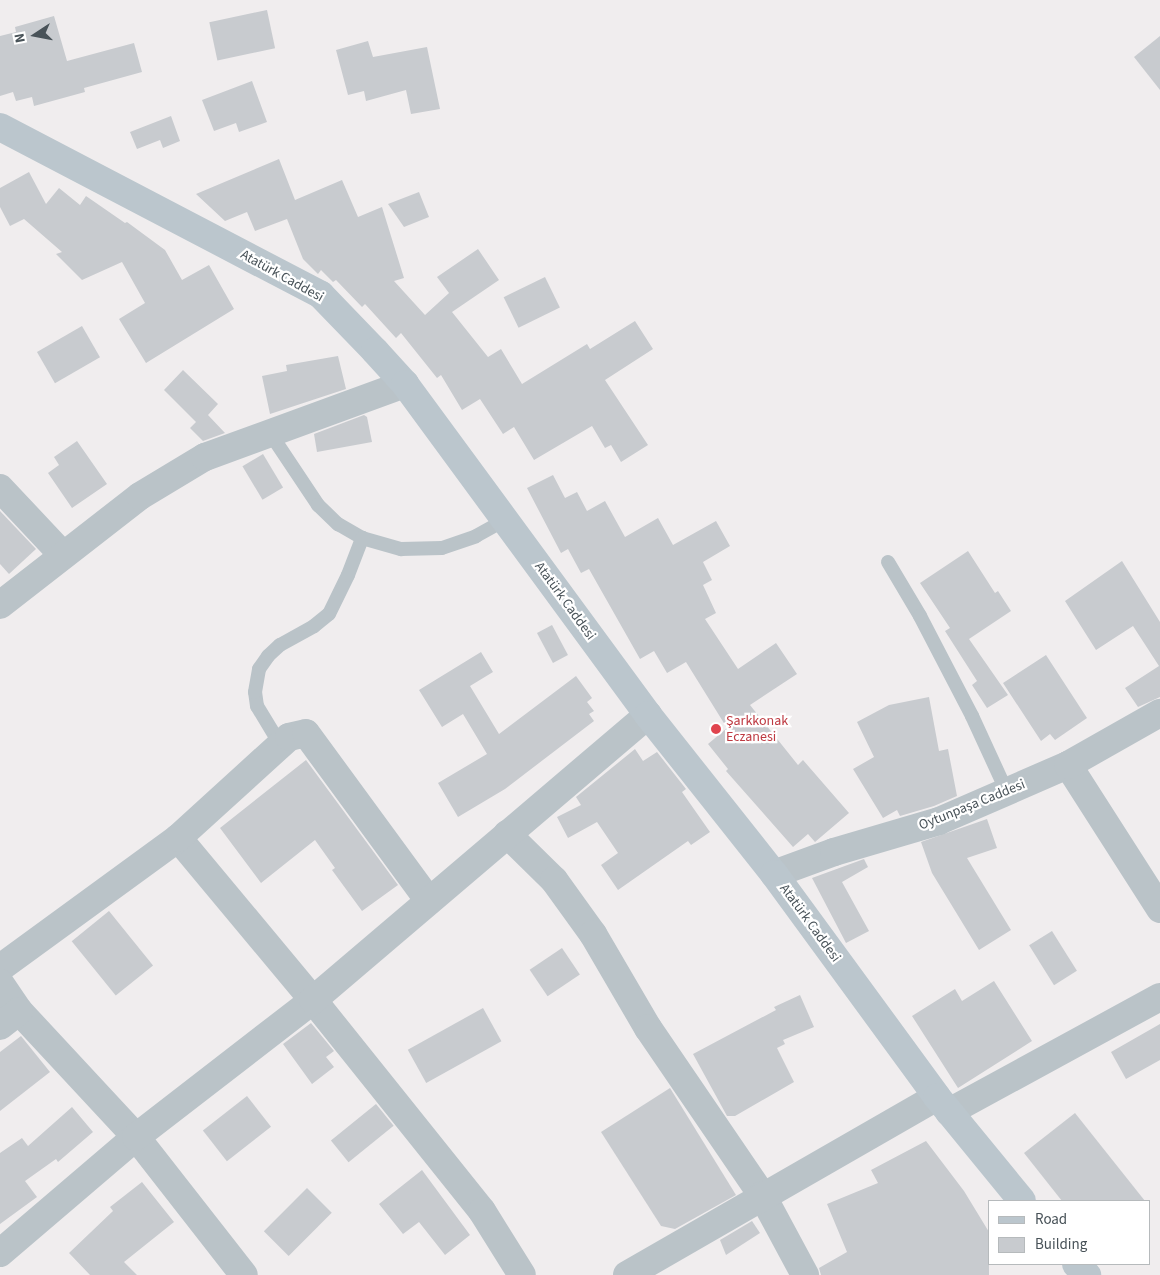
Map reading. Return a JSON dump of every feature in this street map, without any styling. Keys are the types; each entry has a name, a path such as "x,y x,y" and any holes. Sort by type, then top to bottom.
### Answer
{"main road":[{"name":"Atatürk Caddesi","path":"0,127 321,295 405,384 648,715 774,874 943,1104 1021,1200"},
{"path":"1077,1265 1087,1275"}],"street":[{"path":"0,605 167,478 205,457 270,434 337,407 405,384"},
{"path":"0,488 63,556"},
{"name":"Oytunpaşa Caddesi","path":"774,874 834,852 939,821 1068,765 1160,713"},
{"path":"0,1253 136,1137 313,1000 648,715"},
{"path":"0,968 178,838 289,737 306,733 429,901"},
{"path":"1068,765 1160,909"},
{"path":"507,834 554,880 593,934 648,1028 762,1195 805,1275"},
{"path":"178,838 313,1000 482,1211 522,1275"},
{"path":"0,983 9,1019 136,1137 244,1275"},
{"path":"627,1275 762,1195 1160,997"}],"lane":[{"path":"270,434 318,505 338,524 362,538 401,549 442,548 476,536 505,520"},
{"path":"280,744 257,706 255,692 259,669 268,656 280,645 314,626 329,614 348,575 362,538"},
{"path":"888,562 920,616 972,716 1007,792"}],"building":[{"path":"267,10 275,48 217,60 209,22"},
{"path":"54,16 67,61 134,43 142,72 84,88 85,92 34,106 32,97 16,101 13,92 0,96 0,36 16,32 15,27"},
{"path":"1160,36 1160,90 1134,57"},
{"path":"368,41 373,57 427,47 440,109 411,114 406,90 366,101 364,91 348,95 336,50"},
{"path":"252,81 267,122 239,132 236,123 214,131 202,100"},
{"path":"171,116 180,141 163,148 160,140 137,149 130,132"},
{"path":"279,159 295,200 342,180 358,217 382,207 404,278 394,281 425,315 449,293 437,277 478,249 499,280 452,312 488,357 501,349 522,384 587,344 590,349 635,321 653,349 605,380 648,445 621,462 611,445 605,448 592,426 534,460 514,427 503,434 480,399 462,410 441,375 437,378 401,333 396,338 365,304 362,307 336,280 333,282 321,270 318,274 303,259 287,219 255,231 247,212 225,221 196,194"},
{"path":"29,172 46,204 59,188 80,205 86,196 125,223 127,222 165,250 182,280 209,265 234,309 146,363 119,319 145,303 122,262 82,280 56,254 62,252 24,219 10,226 0,207 0,188"},
{"path":"419,192 429,217 404,227 388,204"},
{"path":"545,277 560,308 519,328 504,297"},
{"path":"82,326 100,357 55,383 37,352"},
{"path":"338,356 346,389 270,414 262,376 287,371 286,365"},
{"path":"183,370 218,404 208,415 225,433 203,441 190,428 196,422 164,390"},
{"path":"364,415 367,417 372,442 317,452 314,434"},
{"path":"77,441 107,484 72,508 48,473 59,465 54,457"},
{"path":"263,454 283,487 263,500 242,466"},
{"path":"553,475 565,498 577,492 587,511 605,501 625,537 658,518 673,545 716,521 730,546 703,562 712,580 703,585 716,613 705,619 738,669 776,643 797,674 750,705 798,765 803,760 849,813 815,842 808,834 793,847 726,771 728,769 708,744 727,728 686,662 667,673 654,651 640,659 589,569 581,573 568,549 561,553 527,488"},
{"path":"0,511 36,549 9,574 0,564"},
{"path":"968,551 995,593 998,591 1011,611 969,639 1008,695 987,708 972,685 977,681 945,631 950,628 920,583"},
{"path":"1122,561 1160,622 1160,697 1138,707 1125,688 1159,666 1133,626 1096,650 1065,601"},
{"path":"552,625 568,655 553,663 537,633"},
{"path":"481,652 493,672 470,686 499,734 576,676 592,698 587,702 594,711 589,714 594,721 505,789 458,817 438,783 487,754 463,714 442,727 419,690"},
{"path":"1046,655 1087,718 1055,740 1050,734 1041,741 1003,683"},
{"path":"929,697 939,751 948,749 957,796 934,806 900,816 897,810 883,818 853,769 874,757 857,722 889,705"},
{"path":"635,749 643,761 657,752 686,789 682,792 710,832 691,845 688,841 618,890 601,865 618,853 597,822 568,838 557,817 581,805 576,797"},
{"path":"306,760 398,885 362,911 332,870 335,868 315,840 261,883 220,828"},
{"path":"987,819 997,848 967,858 1011,930 979,950 932,873 921,842"},
{"path":"864,859 868,867 842,882 869,931 846,943 812,878"},
{"path":"109,911 153,965 116,996 72,941"},
{"path":"1052,931 1077,971 1054,985 1029,945"},
{"path":"562,948 580,975 548,996 530,970"},
{"path":"994,981 1032,1041 958,1088 912,1016 955,989 962,1001"},
{"path":"800,995 814,1027 783,1040 785,1044 777,1048 794,1082 735,1116 727,1116 693,1054 776,1010 774,1007"},
{"path":"483,1008 501,1041 426,1083 408,1050"},
{"path":"311,1023 334,1051 326,1057 334,1067 312,1084 283,1044"},
{"path":"1160,1024 1160,1060 1126,1079 1111,1052"},
{"path":"21,1036 50,1072 0,1111 0,1052"},
{"path":"670,1088 736,1195 675,1229 661,1226 601,1132"},
{"path":"247,1096 271,1127 227,1161 203,1130"},
{"path":"376,1104 394,1126 349,1162 331,1141"},
{"path":"72,1107 93,1132 58,1162 56,1159 25,1181 37,1197 0,1224 0,1153 22,1138 28,1146"},
{"path":"1075,1113 1144,1200 1061,1200 1024,1153"},
{"path":"926,1141 964,1191 988,1230 989,1275 821,1275 819,1268 847,1252 827,1204 878,1183 871,1170"},
{"path":"422,1170 470,1235 445,1255 419,1222 403,1234 379,1204"},
{"path":"142,1182 174,1222 124,1262 137,1275 90,1275 69,1253 113,1211 110,1207"},
{"path":"307,1188 332,1213 289,1256 264,1231"},
{"path":"752,1221 760,1233 726,1255 720,1240"}],"place":[{"name":"Şarkkonak Eczanesi","path":"716,729"}]}
